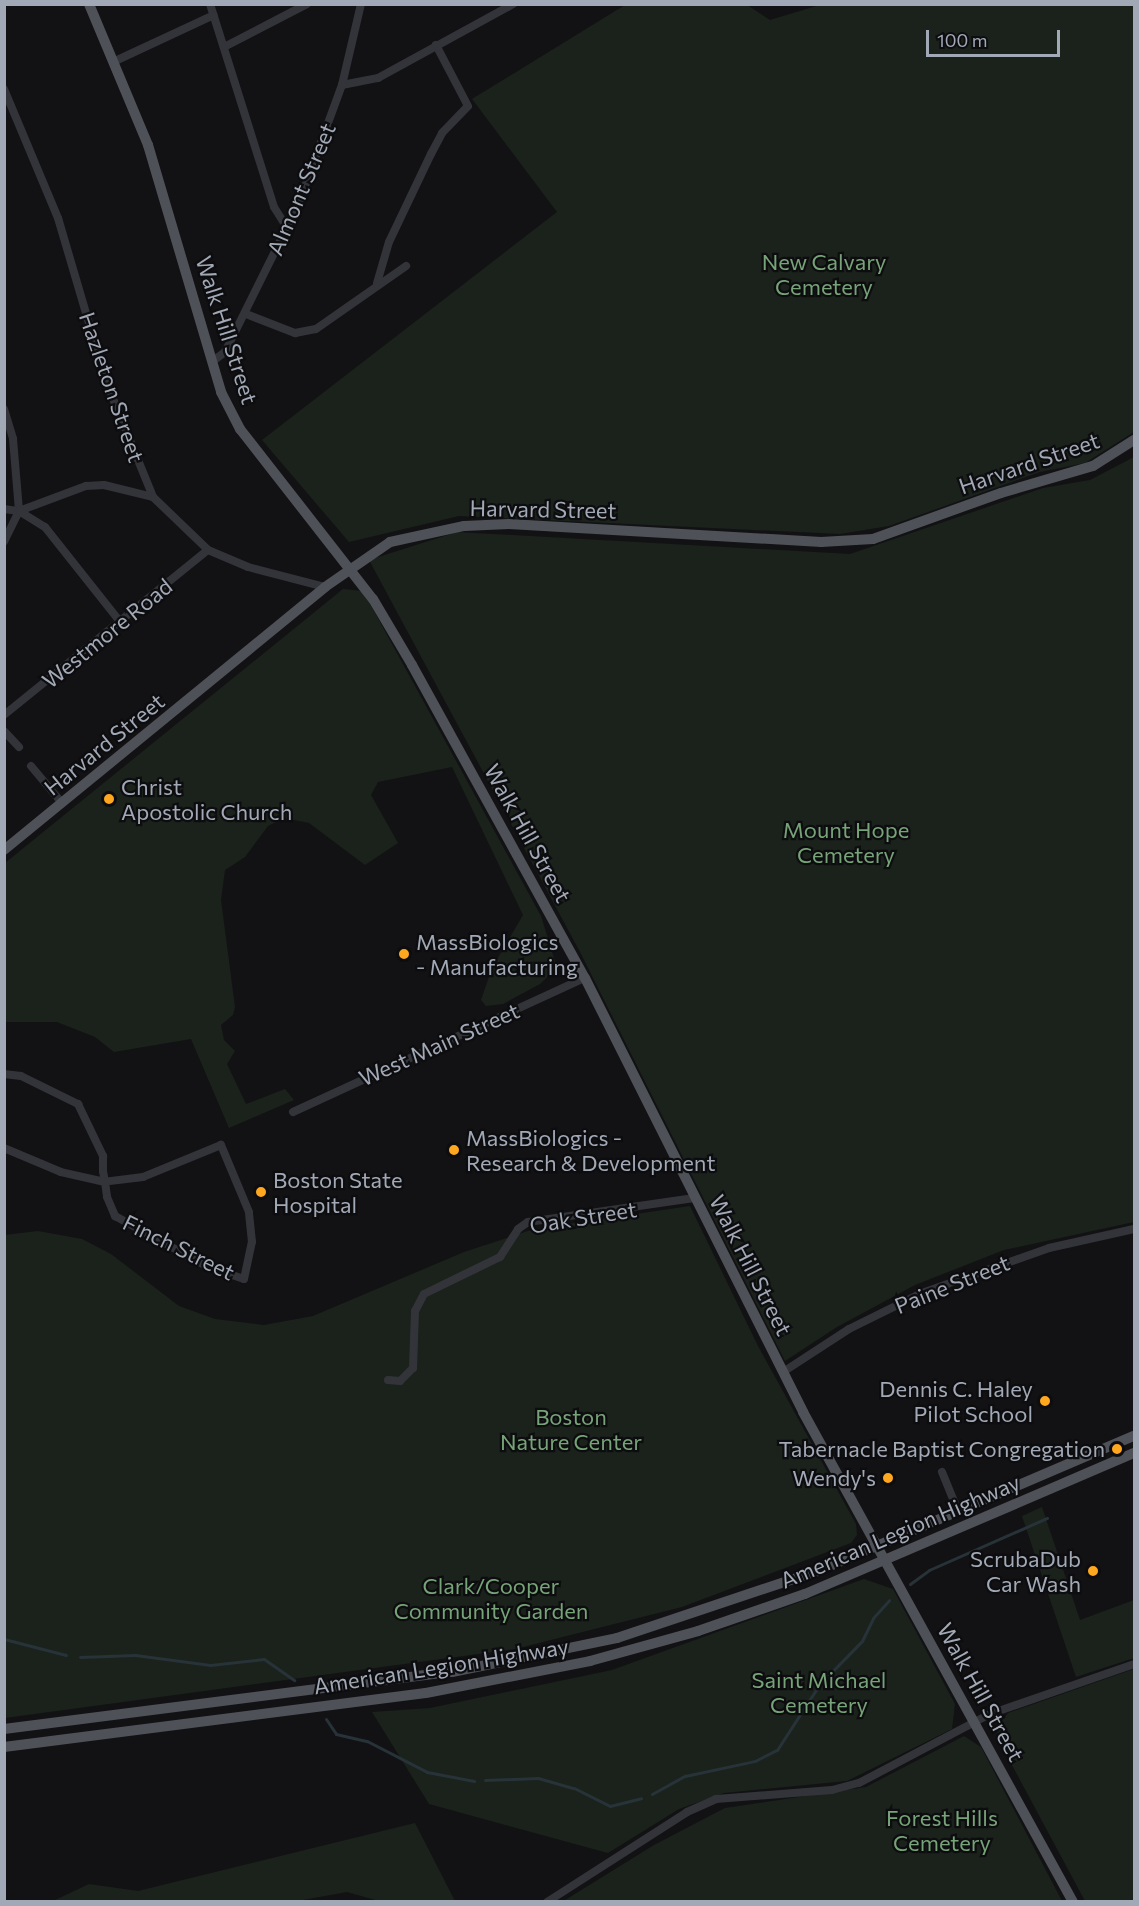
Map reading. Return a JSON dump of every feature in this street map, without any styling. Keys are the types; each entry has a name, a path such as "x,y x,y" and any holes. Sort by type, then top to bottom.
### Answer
{"main road":[{"name":"Walk Hill Street","path":"89,4 166,198 221,392 240,429 350,570 412,665 585,978 783,1372 1073,1902"},
{"name":"Harvard Street","path":"4,850 324,587 390,542 464,526 560,526 821,542 873,539 1001,493 1093,466 1134,440"},
{"name":"American Legion Highway","path":"4,1729 419,1676 553,1654 679,1620 878,1546 1134,1436"},
{"name":"American Legion Highway","path":"4,1747 503,1681 698,1631 886,1561 1134,1453"}],"street":[{"path":"210,4 226,46 274,207 287,228"},
{"path":"226,46 307,4"},
{"name":"Almont Street","path":"213,361 225,352 287,228 342,85 361,4"},
{"path":"342,85 378,78 513,4"},
{"path":"113,62 214,15"},
{"path":"377,283 389,242 436,143 468,106 436,45"},
{"name":"Hazleton Street","path":"4,89 58,218 107,384 153,496 208,550 248,567 324,587"},
{"path":"246,314 295,333 316,329 377,283 406,266"},
{"path":"4,410 13,439 19,511 4,542"},
{"path":"19,511 86,486 104,485 153,496"},
{"path":"4,509 19,511 45,527 121,622"},
{"name":"Westmore Road","path":"4,715 208,550"},
{"path":"4,730 19,747"},
{"path":"31,766 62,803"},
{"name":"West Main Street","path":"293,1112 585,978"},
{"name":"Finch Street","path":"4,1074 21,1076 78,1104 103,1156 105,1182 115,1216 206,1266 244,1279 252,1242 249,1212 221,1145 143,1177 105,1182"},
{"path":"4,1148 61,1172 105,1182"},
{"name":"Oak Street","path":"388,1380 400,1381 413,1368 415,1311 424,1294 500,1257 518,1229 528,1222 694,1198"},
{"name":"Paine Street","path":"783,1372 849,1329 922,1293 1049,1248 1134,1229"},
{"path":"942,1472 958,1511"},
{"path":"547,1902 687,1812 716,1799 832,1790 859,1783 975,1720 1134,1664"}],"green space":[{"name":"New Calvary Cemetery","path":"823,4 1134,5 1134,432 1085,463 1040,472 889,526 840,534 459,516 349,542 262,440 557,212 472,99 625,5 747,5 770,20"},
{"name":"Mount Hope Cemetery","path":"1134,457 1134,1222 1004,1250 915,1285 837,1327 785,1361 580,952 369,560 457,532 850,554 1043,488 1090,480"},
{"path":"343,589 363,591 541,916 557,968 540,984 503,1004 486,1006 481,1000 492,968 523,915 452,767 378,782 371,795 398,843 365,865 309,823 284,818 268,826 245,857 225,870 221,900 235,1007 233,1015 221,1025 224,1040 235,1051 227,1064 246,1104 285,1089 294,1100 229,1128 191,1039 114,1052 95,1037 57,1022 5,1022 5,863"},
{"name":"Boston Nature Center","path":"690,1206 758,1346 856,1524 857,1535 851,1543 682,1607 515,1649 5,1718 4,1235 38,1231 82,1239 111,1254 179,1306 215,1319 264,1325 313,1316 464,1252 534,1229"},
{"path":"1042,1507 1080,1620 1134,1600 1134,1658 1076,1677 1022,1516"},
{"name":"Saint Michael Cemetery","path":"864,1579 893,1589 955,1704 952,1729 847,1781 724,1793 679,1809 608,1853 429,1804 372,1712 430,1708 612,1670"},
{"path":"1134,1669 1134,1901 1085,1901 998,1739 997,1727 1008,1713"},
{"name":"Forest Hills Cemetery","path":"964,1736 981,1747 1062,1901 562,1902 654,1845 725,1808 866,1787"},
{"path":"415,1823 455,1901 379,1901 347,1892 292,1902 53,1901 89,1884 138,1891"}],"waterway":[{"path":"910,1584 929,1570 1047,1518"},
{"path":"652,1794 685,1776 755,1761 777,1750 819,1685 862,1641 873,1618 889,1600"},
{"path":"4,1639 66,1655"},
{"path":"80,1657 135,1655 210,1665 264,1659 294,1680"},
{"path":"326,1719 336,1734 367,1741 427,1772 474,1781"},
{"path":"485,1780 538,1778 574,1788 610,1806 641,1798"}],"place":[{"name":"Christ Apostolic Church","path":"109,799"},
{"name":"MassBiologics - Manufacturing","path":"404,954"},
{"name":"MassBiologics - Research & Development","path":"454,1150"},
{"name":"Boston State Hospital","path":"261,1192"},
{"name":"Dennis C. Haley Pilot School","path":"1045,1401"},
{"name":"Tabernacle Baptist Congregation","path":"1117,1449"},
{"name":"Wendy's","path":"888,1478"},
{"name":"ScrubaDub Car Wash","path":"1093,1571"}],"park label":[{"name":"Clark/Cooper Community Garden","path":"491,1598"}]}
